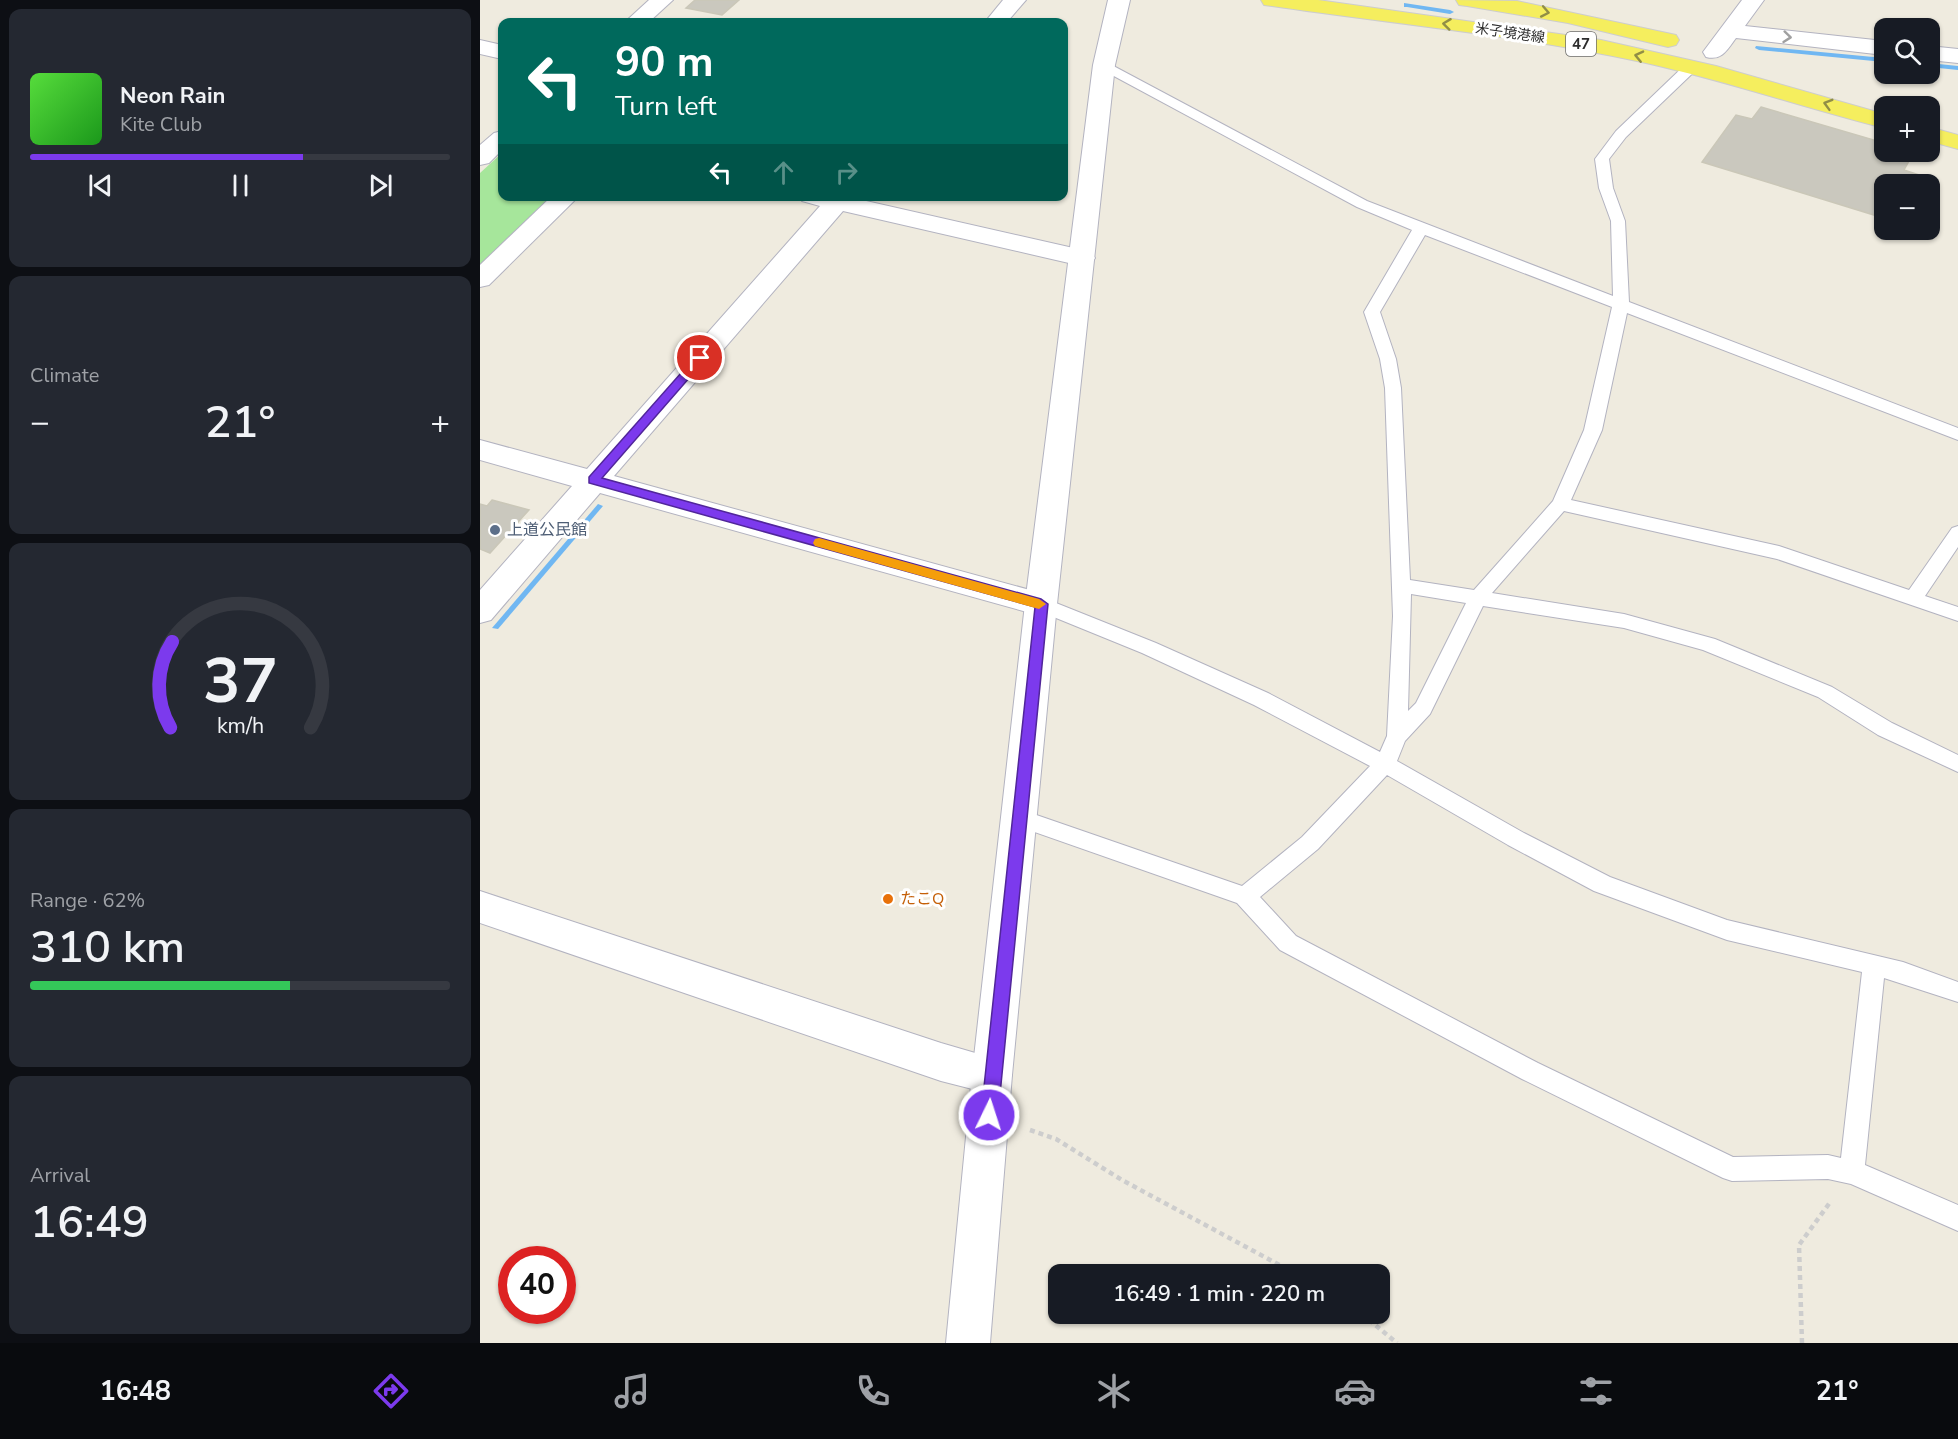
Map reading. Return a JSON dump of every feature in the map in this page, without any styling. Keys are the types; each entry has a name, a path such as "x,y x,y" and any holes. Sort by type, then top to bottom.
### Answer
{"main road":[{"name":"米子境港線","path":"1272,0 1603,47 1874,109"},
{"name":"米子境港線","path":"1467,0 1515,6 1620,27 1714,52 1874,107"},
{"path":"1940,117 1958,122"},
{"path":"1940,137 1958,142"}],"street":[{"path":"641,18 662,0"},
{"path":"1000,18 1016,0"},
{"path":"968,1343 992,1075 1041,604 1104,65 1119,0"},
{"path":"1714,52 1753,0"},
{"path":"1729,31 1874,47"},
{"path":"480,47 498,51"},
{"path":"1940,54 1958,56"},
{"path":"480,158 498,142"},
{"path":"480,279 562,201"},
{"path":"480,611 838,201"},
{"path":"848,201 1082,258"},
{"path":"480,450 1041,604"},
{"path":"480,907 941,1062 992,1075"}],"lane":[{"path":"1104,65 1362,204 1958,434"},
{"path":"1245,896 1310,843 1385,764 1397,736 1423,708 1477,600 1496,575 1560,504 1593,430 1621,304 1618,221 1606,188 1602,159 1621,134 1692,67"},
{"path":"1397,736 1402,616 1394,388 1388,359 1372,312 1421,228"},
{"path":"1560,504 1779,553 1958,614"},
{"path":"1913,599 1958,533"},
{"path":"1401,586 1477,600 1624,621 1708,644 1825,692 1885,729 1958,764"},
{"path":"1041,604 1149,648 1261,699 1385,764 1516,839 1602,884 1727,930 1903,972 1958,992"},
{"path":"1019,818 1245,896 1288,943 1530,1071 1732,1169 1828,1167 1852,1172 1958,1218"},
{"path":"1852,1172 1874,966"}],"path":[{"path":"989,1115 1056,1139 1122,1180 1278,1264"},
{"path":"1802,1343 1799,1245 1852,1172"},
{"path":"1374,1324 1397,1343"}],"green space":[{"path":"498,157 498,201 556,201 480,271 480,173"}],"water":[{"path":"598,504 603,506 498,629 492,628"}],"building":[{"path":"695,0 739,0 722,15 686,8"},
{"path":"1761,107 1874,140 1874,162 1908,162 1904,170 1916,174 1874,174 1874,215 1702,162 1736,115 1752,119"},
{"name":"上道公民館","path":"492,500 529,510 490,553 480,549 480,504 487,506"}],"waterway":[{"path":"1407,5 1450,12"},
{"path":"1759,48 1874,59"},
{"path":"1940,66 1958,68"}],"slow traffic":[{"path":"819,543 1039,604"}],"place":[{"name":"上道公民館","path":"495,530"},
{"name":"たこQ","path":"888,899"}],"route":[{"path":"700,358 594,480 1041,604 989,1115"}]}
